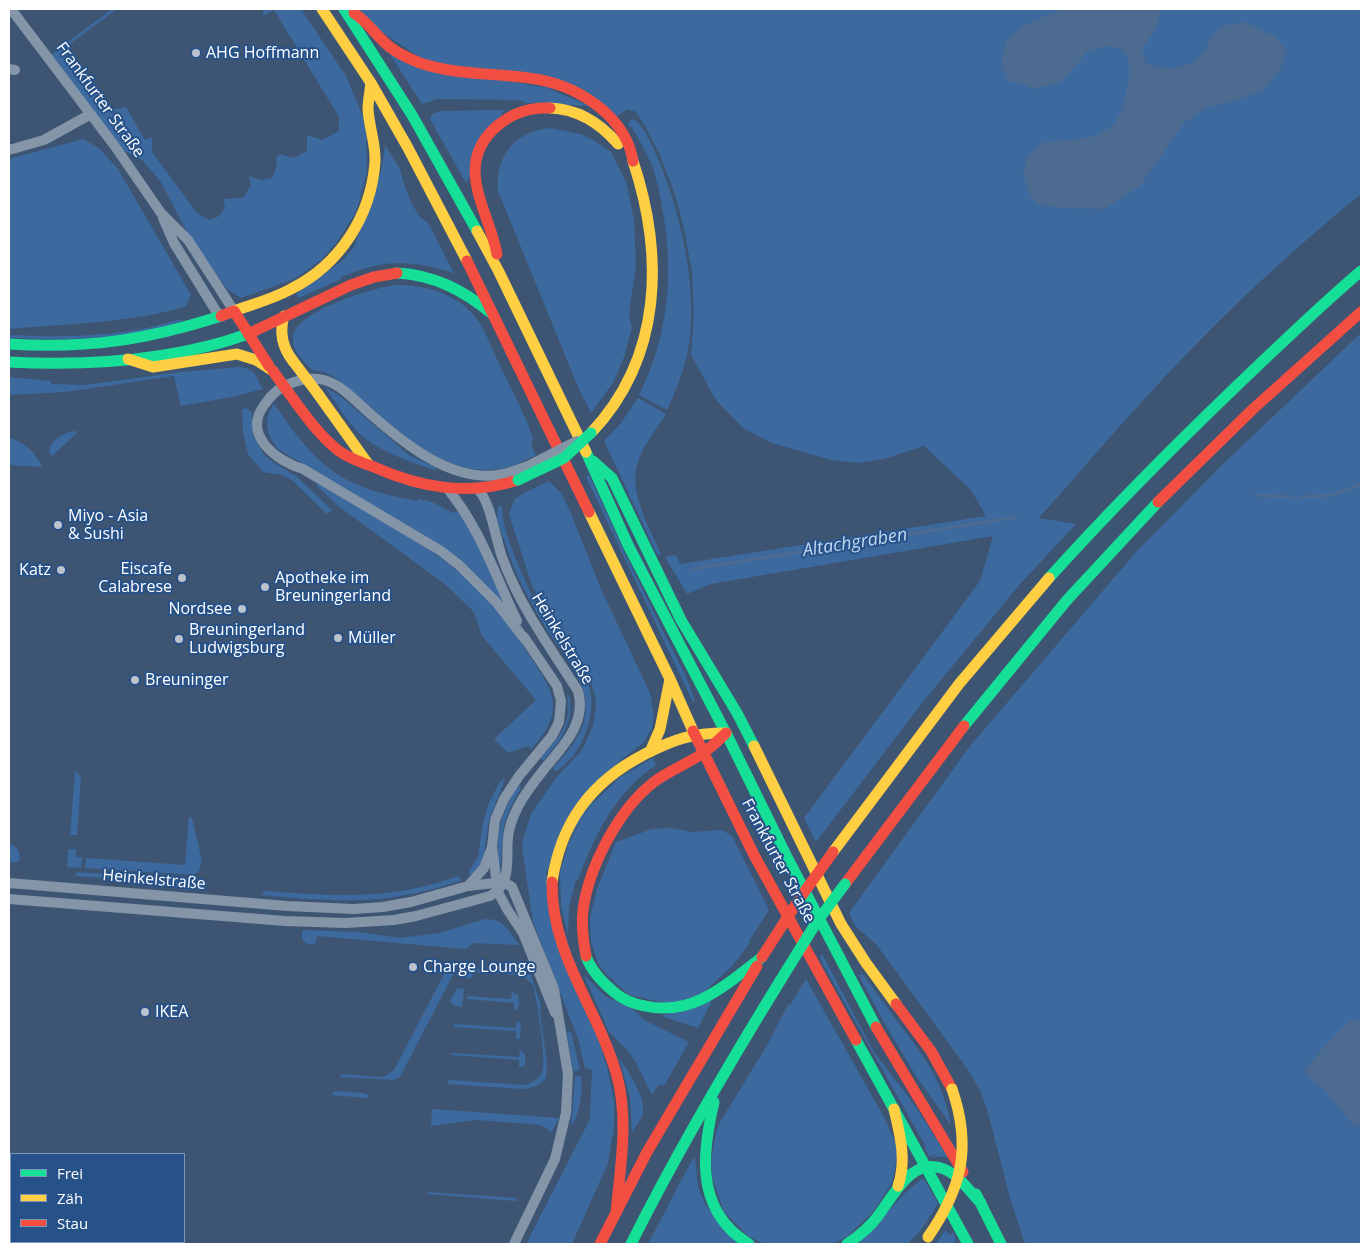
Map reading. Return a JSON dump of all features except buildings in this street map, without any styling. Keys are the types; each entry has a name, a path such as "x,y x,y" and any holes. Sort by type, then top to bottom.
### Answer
{"main road":[{"name":"Frankfurter Straße","path":"322,9 371,83 408,148 495,318 670,680 702,754 754,856 968,1244"},
{"name":"Frankfurter Straße","path":"346,9 402,98 458,195 499,272 630,547 867,1012 945,1139 981,1203 1001,1244"},
{"path":"234,311 272,371 318,431 337,450 369,465 407,479 447,488 477,489 502,485 516,476 564,458 591,434 617,402 640,352 646,330 652,283 649,224 643,193 628,143 619,128 598,106 570,88 535,78 449,70 410,58 386,44 362,18 346,9"},
{"path":"9,344 92,345 146,337 192,326 221,316 280,294 312,277 344,248 364,213 373,179 374,141 368,109 371,83"},
{"path":"499,272 496,241 479,203 475,170 479,152 487,136 498,124 511,115 526,109 543,107 560,109 580,115 594,122 608,133 633,161"},
{"path":"600,1244 676,1101 762,957 800,898 915,743 986,652 1097,527 1189,430 1288,337 1361,272"},
{"path":"9,362 69,364 128,359 212,346 248,334 341,289 383,275 424,276 448,284 470,296 495,318"},
{"path":"631,1244 645,1214 718,1083 816,923 950,742 1036,636 1149,511 1222,439 1361,312"},
{"path":"221,316 248,334"},
{"path":"284,316 281,329 282,342 286,351 369,465"},
{"path":"128,359 153,367 237,354 256,360 272,371"},
{"path":"589,458 612,478 681,620 736,713 841,924 871,971 931,1051 952,1089 960,1112 963,1132 960,1172 955,1192 946,1210 924,1241"},
{"path":"650,752 660,729 670,680"},
{"path":"726,733 702,754 659,778 635,798 623,815 599,860 588,888 582,925 584,949 592,970 607,987 627,1000 643,1007 658,1009 682,1007 710,996 762,957"},
{"path":"616,1213 622,1135 622,1106 618,1078 605,1041 562,946 554,921 552,874 558,850 576,812 590,795 618,770 678,739 694,734 726,733"},
{"path":"718,1083 705,1146 706,1186 713,1206 725,1225 749,1244"},
{"path":"894,1109 903,1161 903,1170 896,1191"},
{"path":"847,1244 870,1225 910,1176 926,1166 944,1169 954,1176 981,1203"}],"street":[{"name":"Frankfurter Straße","path":"11,9 91,114 161,213 188,240 234,311"},
{"path":"9,150 44,140 91,114"},
{"name":"Frankfurter Straße","path":"161,213 174,243 221,316"},
{"path":"516,476 482,475 457,470 425,457 403,442 346,393 325,380 306,379 278,388 260,409 258,421 260,436 268,449 276,457 291,466 303,469 441,551 459,565 496,602 527,642"},
{"path":"487,502 493,490 502,485"},
{"name":"Heinkelstraße","path":"447,488 463,507 476,529 527,642 557,686 561,701 560,716 552,736 519,776 504,799 495,820 492,847 484,868 468,886"},
{"name":"Heinkelstraße","path":"9,899 296,922 354,923 394,920 435,912 490,896 500,886 507,870 508,838 515,812 531,786 568,742 576,722 579,698 578,691 522,605 496,541 487,502 482,492 477,489"},
{"name":"Heinkelstraße","path":"492,847 507,909 523,933 548,999 560,1024"},
{"name":"Heinkelstraße","path":"9,883 354,909 383,907 411,902 468,886 512,886 554,989 568,1074 563,1131 554,1160 514,1244"},
{"path":"296,922 297,906"}],"shaded area":[{"path":"112,9 117,9 63,49 110,110 126,107 145,140 152,137 152,152 197,213 210,220 219,216 225,207 223,199 243,198 251,185 249,176 261,180 272,178 277,165 276,157 280,154 294,158 307,151 307,135 322,140 339,131 339,117 274,10 263,16 263,9 301,9 346,76 366,124 367,172 356,212 336,243 320,261 294,279 241,298 227,289 190,238 161,182 143,161 114,145 48,57"},
{"path":"347,9 1361,9 1361,194 1267,276 1200,341 1142,401 1039,518 1076,524 1021,583 922,703 816,842 804,818 980,581 993,536 711,584 687,594 665,557 676,555 680,564 986,516 971,490 924,446 884,459 858,463 831,460 772,443 743,428 716,400 691,355 694,314 692,271 683,224 674,192 659,153 636,112 628,109 616,117 581,94 436,68"},
{"path":"1061,9 1158,9 1160,11 1159,20 1143,47 1143,56 1146,63 1156,67 1174,68 1193,63 1204,51 1214,33 1226,25 1245,22 1276,37 1286,50 1282,66 1265,89 1236,101 1206,108 1184,123 1140,186 1104,209 1059,208 1037,204 1028,191 1023,173 1028,156 1044,142 1096,136 1114,125 1123,107 1129,78 1129,60 1122,49 1108,46 1087,52 1061,82 1033,89 1023,84 1008,81 1001,65 1006,40 1025,25"},
{"path":"389,53 533,82 590,106 525,103 520,100 437,99 422,104"},
{"path":"504,110 466,183 430,119 432,115 442,111"},
{"path":"634,119 648,138 667,183 681,232 690,283 691,309 687,356 667,410 639,395 657,351 662,328 668,282 668,259 663,212 658,187 649,158 631,126 628,124"},
{"path":"550,128 580,134 611,152 626,182 634,220 636,266 629,314 632,328 624,357 613,383 591,413 578,387 498,191 500,167 510,147 526,134"},
{"path":"83,139 100,149 118,169 191,295 186,306 143,316 121,320 9,329 9,159"},
{"path":"385,145 400,169 411,202 419,216 428,223 454,273 410,263 384,264 341,277 341,279 299,298 296,294 342,261 354,247 381,172"},
{"path":"394,285 414,286 445,294 455,299 471,312 485,332 528,424 533,439 531,445 536,455 512,466 498,469 478,470 458,466 439,458 404,436 337,379 325,373 312,370 300,356 293,343 293,338 297,328 306,319 319,310 352,296"},
{"path":"181,319 183,321 123,336 74,339 9,338 9,335 73,336 104,334 147,328"},
{"path":"1361,333 1361,1244 1025,1244 980,1090 966,1067 876,944 856,927 849,913 970,746 1136,552 1223,464"},
{"path":"240,367 253,372 263,389 232,397 181,406 174,376 65,392 9,395 9,377 51,381 51,384 85,385 181,372"},
{"path":"325,387 340,396 409,455 436,468 435,470 372,444 356,430"},
{"path":"638,398 666,414 642,451 635,475 638,498 646,522 661,554 658,556 604,441 621,423"},
{"path":"274,404 296,435 316,457 342,477 355,484 385,494 432,502 453,513 459,511 471,531 502,601 431,540 278,449 267,427 268,415"},
{"path":"246,408 252,412 253,435 264,455 296,476 332,510 327,514 293,481 283,475 263,472 248,454 243,432 242,409"},
{"path":"73,431 78,432 52,456 49,452 54,441"},
{"path":"9,438 28,448 42,467 9,465"},
{"path":"589,475 630,564 686,677 695,701 693,702 586,477"},
{"path":"549,481 561,493 570,511 601,589 650,693 654,715 652,728 644,742 621,760 546,873 607,1067 614,1099 614,1126 608,1163 572,1244 526,1244 590,1119 592,1070 585,1068 578,1039 533,922 522,843 531,814 556,778 582,750 593,726 596,706 595,695 587,672 554,625 532,586 509,514 514,500"},
{"path":"316,482 388,523 434,553 477,588 497,608 544,678 553,700 550,722 532,749 528,746 508,753 494,739 536,700 482,636 474,612 446,585 338,506 318,487"},
{"path":"499,505 502,508 503,521 513,553 529,588 552,630 578,664 589,687 591,710 585,734 573,756 556,771 553,768 581,731 586,703 584,691 573,668 544,625 517,574 499,524 497,514"},
{"path":"567,695 569,695 570,705 568,723 560,739 543,761 540,758 553,744 566,722 568,714"},
{"path":"653,758 656,765 629,788 618,801 591,847 578,880 576,880 569,907 568,935 561,906 560,872 569,842 588,808 620,777"},
{"path":"75,770 81,777 77,835 70,835"},
{"path":"504,777 503,785 489,820 481,865 471,876 469,871 478,857 482,828 488,805"},
{"path":"520,786 521,788 509,810 504,825 500,870 498,842 503,815 515,790"},
{"path":"189,817 192,818 202,861 199,871 194,875 85,868 86,858 185,865"},
{"path":"671,828 692,832 722,830 732,836 769,910 749,941 750,943 733,965 701,995 670,1004 629,995 605,973 598,963 591,942 590,918 597,889 616,842 652,829"},
{"path":"9,843 19,851 20,859 18,862 9,862"},
{"path":"68,849 76,849 76,857 82,857 81,868 67,867"},
{"path":"77,872 205,882 200,887 189,890 153,881 75,876"},
{"path":"458,876 462,880 410,894 386,898 338,900 261,895 265,891 339,895 385,893 409,890"},
{"path":"485,919 497,921 505,927 519,945 473,943 466,949 317,936 316,943 310,944 304,942 302,938 302,931 304,930 358,932 400,938 439,933"},
{"path":"822,954 874,1052 913,1103 948,1157 939,1157 933,1154 938,1158 929,1156 926,1147 824,966 820,957"},
{"path":"443,965 449,966 454,973 400,1077 394,1080 340,1077 341,1074 380,1077 386,1076 394,1070 444,974 438,970"},
{"path":"474,969 523,972 531,975 541,1006 540,1012 547,1063 546,1078 538,1085 522,1089 448,1084 449,1080 524,1085 534,1081 542,1072 542,1043 533,985 524,977 518,975 473,972 472,978 465,978 466,974"},
{"path":"862,973 929,1066 942,1093 951,1125 916,1076 885,1024 859,976"},
{"path":"584,975 605,996 634,1010 644,1020 689,1042 664,1086 659,1084 652,1095 629,1052 609,1032"},
{"path":"806,979 885,1119 898,1153 892,1183 873,1212 847,1237 832,1244 764,1244 748,1236 724,1212 712,1177 711,1160 716,1132 720,1122 766,1047 789,1003 790,1005"},
{"path":"457,988 464,989 462,1007 453,1005 450,1001"},
{"path":"512,992 518,995 519,1005 516,1010 514,1010 514,1003 467,999 467,996 511,999"},
{"path":"712,1001 698,1028 661,1016"},
{"path":"1352,1020 1361,1022 1361,1129 1352,1124 1324,1089 1311,1081 1304,1070 1333,1037"},
{"path":"517,1021 521,1023 520,1039 516,1039 516,1031 454,1027 454,1024 516,1028"},
{"path":"568,1031 571,1032 580,1070 573,1071"},
{"path":"520,1050 525,1054 525,1066 519,1067 519,1060 451,1055 451,1053 519,1057"},
{"path":"619,1058 627,1069 642,1099 643,1112 632,1133 630,1097"},
{"path":"575,1076 581,1076 582,1089 579,1109 571,1127"},
{"path":"335,1091 369,1095 367,1098 331,1095"},
{"path":"432,1109 559,1118 552,1132 541,1125 476,1120 431,1126"},
{"path":"693,1158 695,1159 698,1187 705,1204 738,1244 648,1244"},
{"path":"924,1179 938,1203 916,1235 907,1244 858,1244 906,1192"},
{"path":"428,1192 517,1198 516,1201 427,1194"},
{"path":"946,1230 949,1235 954,1232 956,1244 935,1244"}],"waterway":[{"name":"Altachgraben","path":"1302,497 1334,495 1361,484"},
{"name":"Altachgraben","path":"1255,495 1292,497"},
{"name":"Altachgraben","path":"693,569 1016,517"}],"traffic: fast":[{"path":"344,9 412,115 477,231"},
{"path":"1049,578 1195,426 1303,323 1361,271"},
{"path":"397,273 436,280 470,297 491,313"},
{"path":"9,344 65,345 116,341 142,337 221,316"},
{"path":"9,362 69,363 130,360 190,350 248,334"},
{"path":"518,480 564,458 591,433"},
{"path":"586,452 629,547 726,733"},
{"path":"593,461 612,478 681,620 737,713 754,746"},
{"path":"964,726 1067,600 1158,502"},
{"path":"726,733 786,855 876,1027"},
{"path":"780,981 816,923 845,884"},
{"path":"586,956 597,976 617,995 637,1004 662,1008 679,1007 708,996 736,978 762,957"},
{"path":"631,1244 702,1111 780,981"},
{"path":"856,1040 968,1244"},
{"path":"714,1102 706,1152 708,1185 712,1201 720,1216 733,1232 749,1244"},
{"path":"847,1244 871,1224 897,1188 913,1173 922,1168 933,1166 944,1169 959,1179 981,1203"},
{"path":"976,1194 1001,1244"}],"traffic: slow":[{"path":"322,9 371,83 408,148 467,261"},
{"path":"234,311 277,296 308,279 324,267 350,237 367,202 375,162 368,109 371,83"},
{"path":"550,108 579,114 604,130 618,144"},
{"path":"591,433 615,403 632,372 644,338 651,304 650,232 633,161"},
{"path":"477,231 499,272 586,452"},
{"path":"284,316 282,340 293,361"},
{"path":"128,359 153,367 237,354 256,360 273,371"},
{"path":"293,361 318,394"},
{"path":"318,394 368,464"},
{"path":"589,512 670,679 693,731"},
{"path":"833,852 959,684 1049,578"},
{"path":"650,752 660,729 670,679"},
{"path":"552,882 556,860 571,823 594,791 609,777 626,765 666,744 703,734 726,733"},
{"path":"754,746 841,924 896,1004"},
{"path":"928,1237 949,1201 956,1184 960,1166 961,1130 952,1089"},
{"path":"894,1109 902,1157 901,1176 898,1186"}],"traffic: jam":[{"path":"354,13 392,49 420,63 469,73 538,79 561,86 583,96 615,122 627,141 633,161"},
{"path":"497,254 477,188 475,172 477,156 484,141 503,121 522,112 550,108"},
{"path":"467,261 589,512"},
{"path":"248,334 351,285 374,277 397,273"},
{"path":"221,316 234,311 269,366"},
{"path":"1158,502 1253,409 1361,312"},
{"path":"273,371 296,403"},
{"path":"296,403 321,435 339,451 356,460 409,480 427,485 463,488 481,488 518,480"},
{"path":"845,884 964,726"},
{"path":"693,731 754,855 856,1040"},
{"path":"586,956 582,922 586,893 599,857 618,823 641,793 654,782 700,755 726,733"},
{"path":"762,957 800,898 833,852"},
{"path":"552,882 554,909 559,934 567,958 609,1051 621,1093 623,1127 616,1213"},
{"path":"600,1244 647,1152 757,966"},
{"path":"896,1004 931,1051 952,1089"},
{"path":"876,1027 963,1172"}],"place":[{"name":"AHG Hoffmann","path":"196,53"},
{"name":"Miyo - Asia & Sushi","path":"58,525"},
{"name":"Katz","path":"61,570"},
{"name":"Eiscafe Calabrese","path":"182,578"},
{"name":"Apotheke im Breuningerland","path":"265,587"},
{"name":"Nordsee","path":"242,609"},
{"name":"Müller","path":"338,638"},
{"name":"Breuningerland Ludwigsburg","path":"179,639"},
{"name":"Breuninger","path":"135,680"},
{"name":"Charge Lounge","path":"413,967"},
{"name":"IKEA","path":"145,1012"}]}
